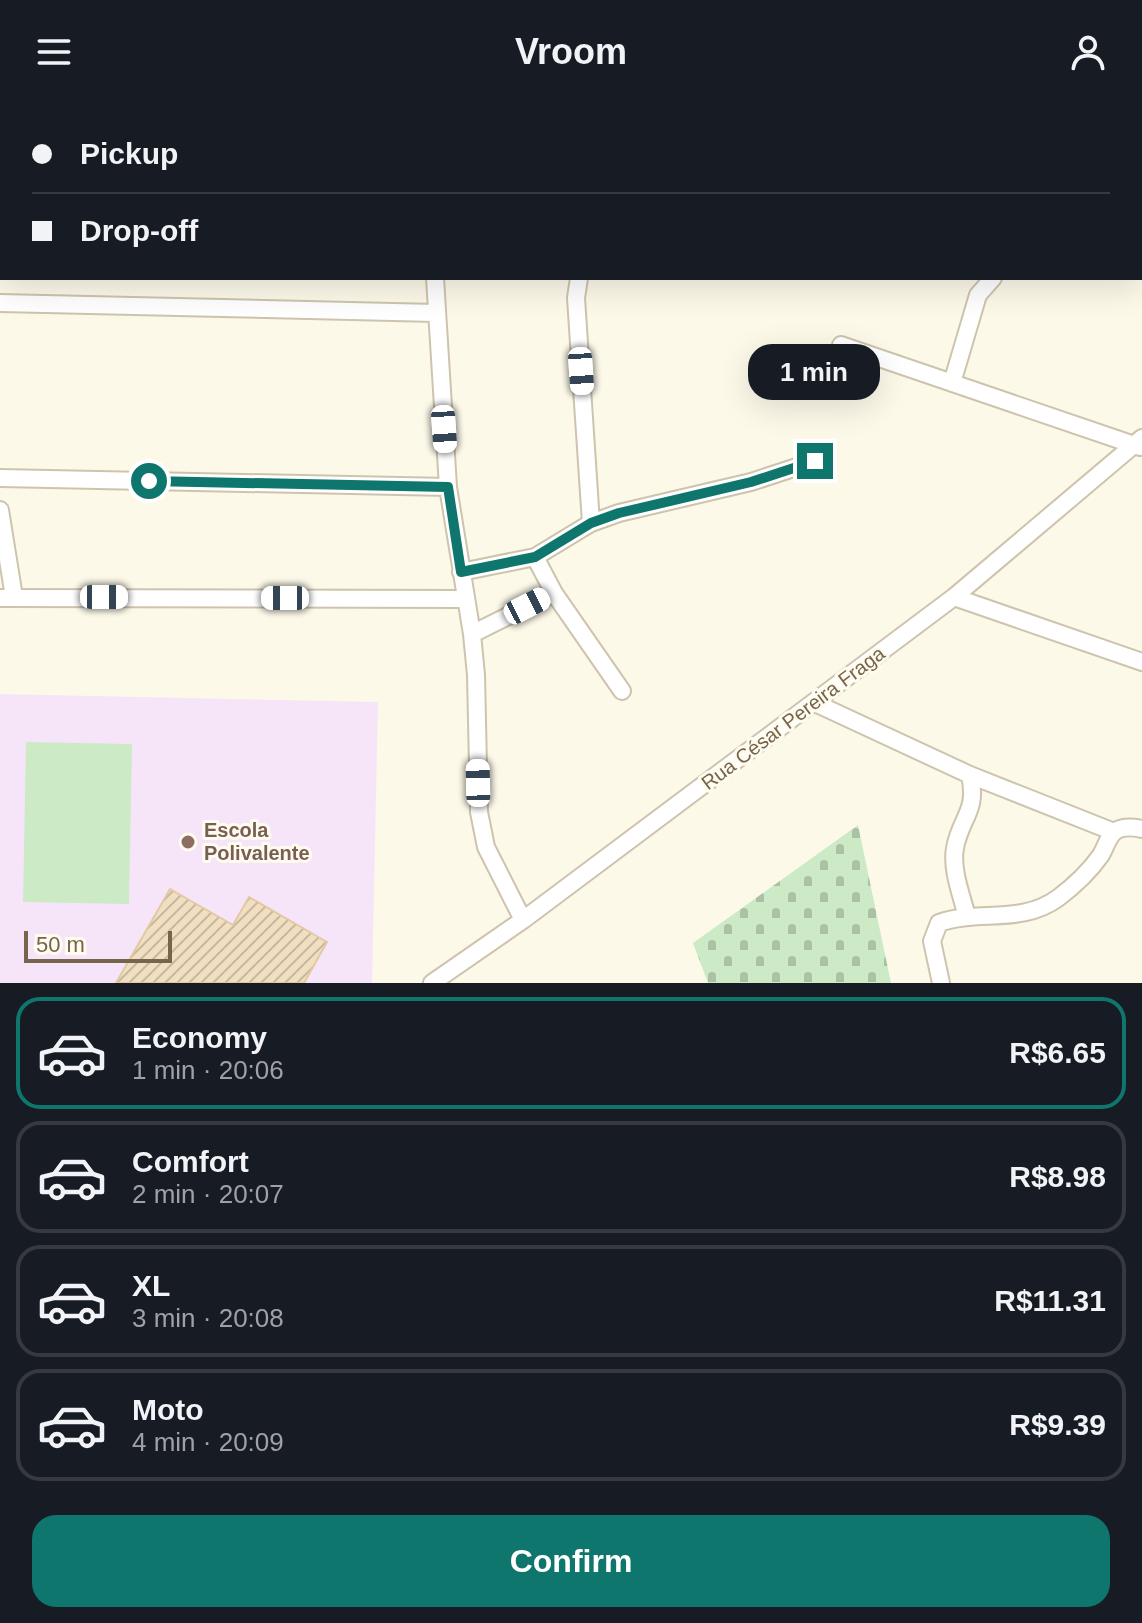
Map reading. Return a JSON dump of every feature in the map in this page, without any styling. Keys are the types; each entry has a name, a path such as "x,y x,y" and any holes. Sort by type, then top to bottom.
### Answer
{"street":[{"path":"435,280 448,487 472,634 480,823 486,847 523,920"},
{"path":"579,280 576,298 591,523"},
{"path":"952,383 978,295 991,280"},
{"path":"0,303 436,313"},
{"path":"841,345 1140,443"},
{"name":"Rua César Pereira Fraga","path":"432,983 523,920 954,597 1140,443"},
{"path":"461,572 535,557 591,523 619,513 751,482 815,461"},
{"path":"0,478 448,487"},
{"path":"0,510 7,598 465,599"},
{"path":"535,557 554,593 622,691"},
{"path":"472,634 554,593"},
{"path":"954,597 1142,662"},
{"path":"815,703 970,775 1114,832 1129,827 1142,829"},
{"path":"967,917 954,862 958,838 973,803 970,775"},
{"path":"941,983 932,941 939,923 967,917 1008,916 1036,911 1055,901 1087,873 1114,832"}],"shaded area":[{"name":"Escola Polivalente","path":"0,694 378,702 372,983 0,983"}],"green space":[{"path":"26,742 132,744 129,904 23,902"},
{"path":"858,825 891,983 708,983 693,943"}],"building":[{"path":"170,889 233,925 249,897 327,942 304,983 116,983"}],"place":[{"name":"Escola Polivalente","path":"188,842"}],"route":[{"path":"149,481 448,487 461,572 535,557 591,523 619,513 751,482 815,461"}]}
